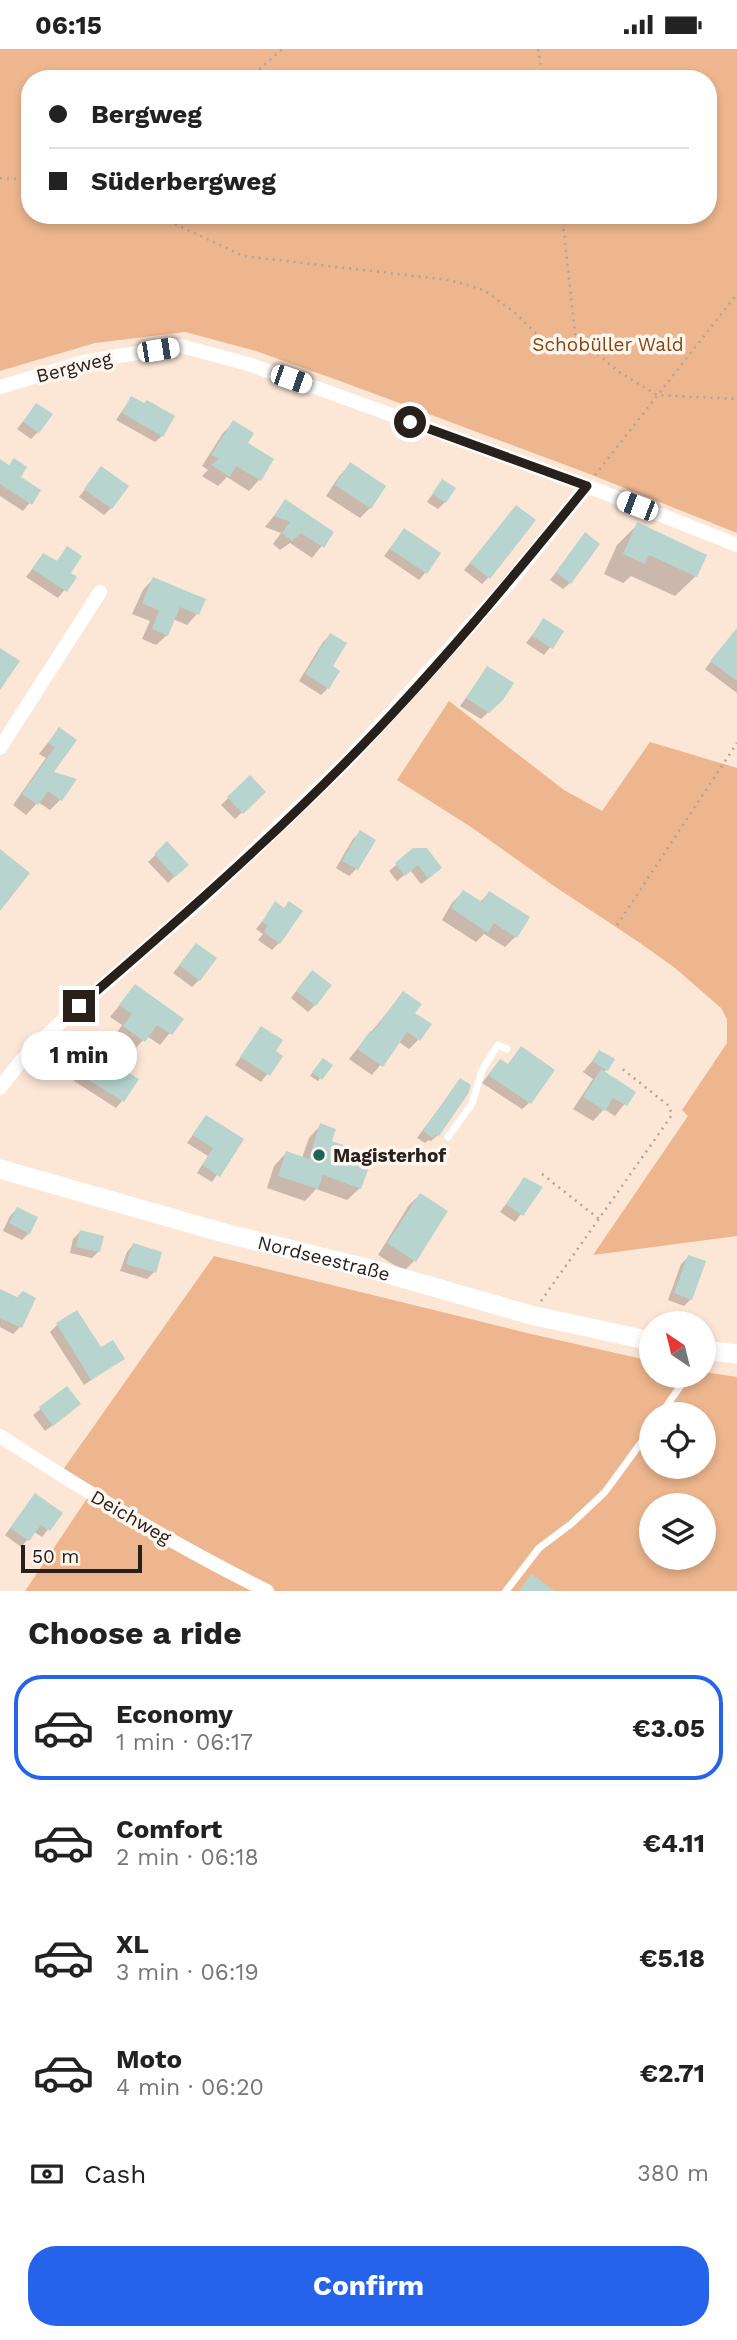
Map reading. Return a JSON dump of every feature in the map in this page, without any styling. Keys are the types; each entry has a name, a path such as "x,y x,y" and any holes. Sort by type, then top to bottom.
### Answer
{"main road":[{"name":"Nordseestraße","path":"0,1169 206,1228 374,1270 531,1315 639,1338"},
{"path":"716,1351 737,1354"}],"street":[{"name":"Bergweg","path":"0,387 87,361 181,346 261,369 587,486 737,545"},
{"path":"0,1088 21,1061 60,1023 198,903 347,761 509,583 587,486"},
{"path":"0,748 100,592"},
{"name":"Deichweg","path":"0,1436 90,1494 215,1565 267,1591"}],"lane":[{"path":"447,1137 472,1104 482,1070 498,1045 508,1049"},
{"path":"506,1591 539,1548 571,1524 605,1492 639,1445"}],"path":[{"path":"259,70 282,49"},
{"path":"537,49 541,70"},
{"path":"0,178 21,179"},
{"path":"175,224 243,256 449,280 484,290 514,312 549,346 594,351 619,372 657,395 737,399"},
{"path":"563,224 577,351"},
{"path":"587,486 737,294"},
{"path":"617,925 737,743"},
{"path":"531,1315 672,1115 669,1106 620,1067"},
{"path":"542,1174 599,1219"}],"green space":[{"name":"Schobüller Wald","path":"0,49 737,49 737,533 587,473 256,351 185,332 95,343 0,371"},
{"path":"449,701 564,790 602,811 650,742 737,768 737,1236 593,1255 688,1116 682,1110 727,1043 727,1019 721,1008 675,968 471,827 397,780"},
{"path":"214,1256 639,1358 639,1388 716,1388 716,1374 737,1377 737,1591 25,1591 90,1494 60,1474"}],"building":[{"path":"131,396 144,403 147,400 175,416 163,437 122,413"},
{"path":"36,403 53,414 39,433 23,422"},
{"path":"233,420 254,433 248,443 274,459 261,481 236,466 230,477 211,465 219,459 211,455"},
{"path":"14,458 27,467 21,477 41,490 32,505 0,484 0,459 9,465"},
{"path":"350,462 386,486 371,509 335,485"},
{"path":"101,466 129,486 112,509 84,489"},
{"path":"442,479 456,488 446,503 432,494"},
{"path":"285,499 334,532 324,548 301,533 292,541 282,533 290,522 274,516"},
{"path":"516,505 536,520 490,579 470,563"},
{"path":"637,522 707,555 697,577 649,555 645,564 623,554"},
{"path":"404,528 441,553 427,574 390,549"},
{"path":"585,532 600,544 571,584 556,572"},
{"path":"67,546 82,556 71,573 77,577 67,592 32,569 43,553 57,561"},
{"path":"153,577 206,599 199,615 180,607 168,636 152,629 159,611 142,603"},
{"path":"543,618 564,631 553,649 532,636"},
{"path":"737,628 737,681 710,661"},
{"path":"330,633 347,643 333,666 340,671 329,689 305,674"},
{"path":"0,648 20,661 0,690"},
{"path":"487,666 514,683 503,700 489,713 466,698"},
{"path":"59,727 77,740 54,772 77,779 62,801 48,791 38,805 22,794 55,747 48,743"},
{"path":"250,775 266,792 243,814 227,797"},
{"path":"360,830 376,840 358,870 342,861"},
{"path":"167,841 189,865 175,877 154,854"},
{"path":"413,848 427,848 442,868 428,879 418,865 405,876 395,863"},
{"path":"0,849 30,873 0,911"},
{"path":"463,890 482,902 489,891 530,917 517,938 494,923 488,933 451,908"},
{"path":"275,901 284,908 289,901 303,911 280,944 264,932 268,926 262,922"},
{"path":"196,943 217,958 200,981 179,965"},
{"path":"312,970 332,985 316,1006 296,991"},
{"path":"135,984 184,1019 172,1035 157,1025 145,1042 123,1026 132,1014 119,1005"},
{"path":"403,991 422,1004 415,1013 432,1024 420,1041 407,1032 383,1067 357,1049"},
{"path":"261,1026 283,1040 276,1051 283,1056 270,1076 240,1057"},
{"path":"521,1046 555,1070 531,1104 488,1075 500,1059 508,1064"},
{"path":"599,1050 615,1059 608,1071 592,1061"},
{"path":"92,1054 119,1071 121,1068 139,1079 124,1102 79,1074"},
{"path":"323,1058 333,1065 322,1080 312,1072"},
{"path":"601,1069 636,1092 627,1106 613,1098 605,1111 583,1097"},
{"path":"460,1078 471,1085 468,1094 439,1136 436,1134 433,1138 423,1131"},
{"path":"206,1115 244,1139 220,1177 202,1165 213,1148 192,1135"},
{"path":"320,1123 336,1129 332,1141 373,1156 361,1189 323,1175 318,1189 278,1176 286,1151 309,1159"},
{"path":"524,1177 543,1187 523,1216 506,1204"},
{"path":"420,1193 448,1211 416,1262 387,1243"},
{"path":"17,1207 38,1217 30,1234 9,1223"},
{"path":"80,1230 104,1236 100,1252 76,1247"},
{"path":"133,1243 162,1252 156,1273 126,1264"},
{"path":"688,1255 706,1261 692,1300 674,1293"},
{"path":"0,1289 17,1297 23,1291 36,1298 22,1328 0,1318"},
{"path":"77,1310 101,1347 113,1340 125,1359 91,1380 56,1323"},
{"path":"67,1386 81,1404 53,1426 39,1407"},
{"path":"35,1493 63,1513 50,1531 41,1525 29,1541 10,1528"},
{"path":"531,1574 555,1591 519,1591"}],"place":[{"name":"Magisterhof","path":"319,1155"}],"route":[{"path":"79,1006 198,903 347,761 509,583 587,486 410,422"}]}
